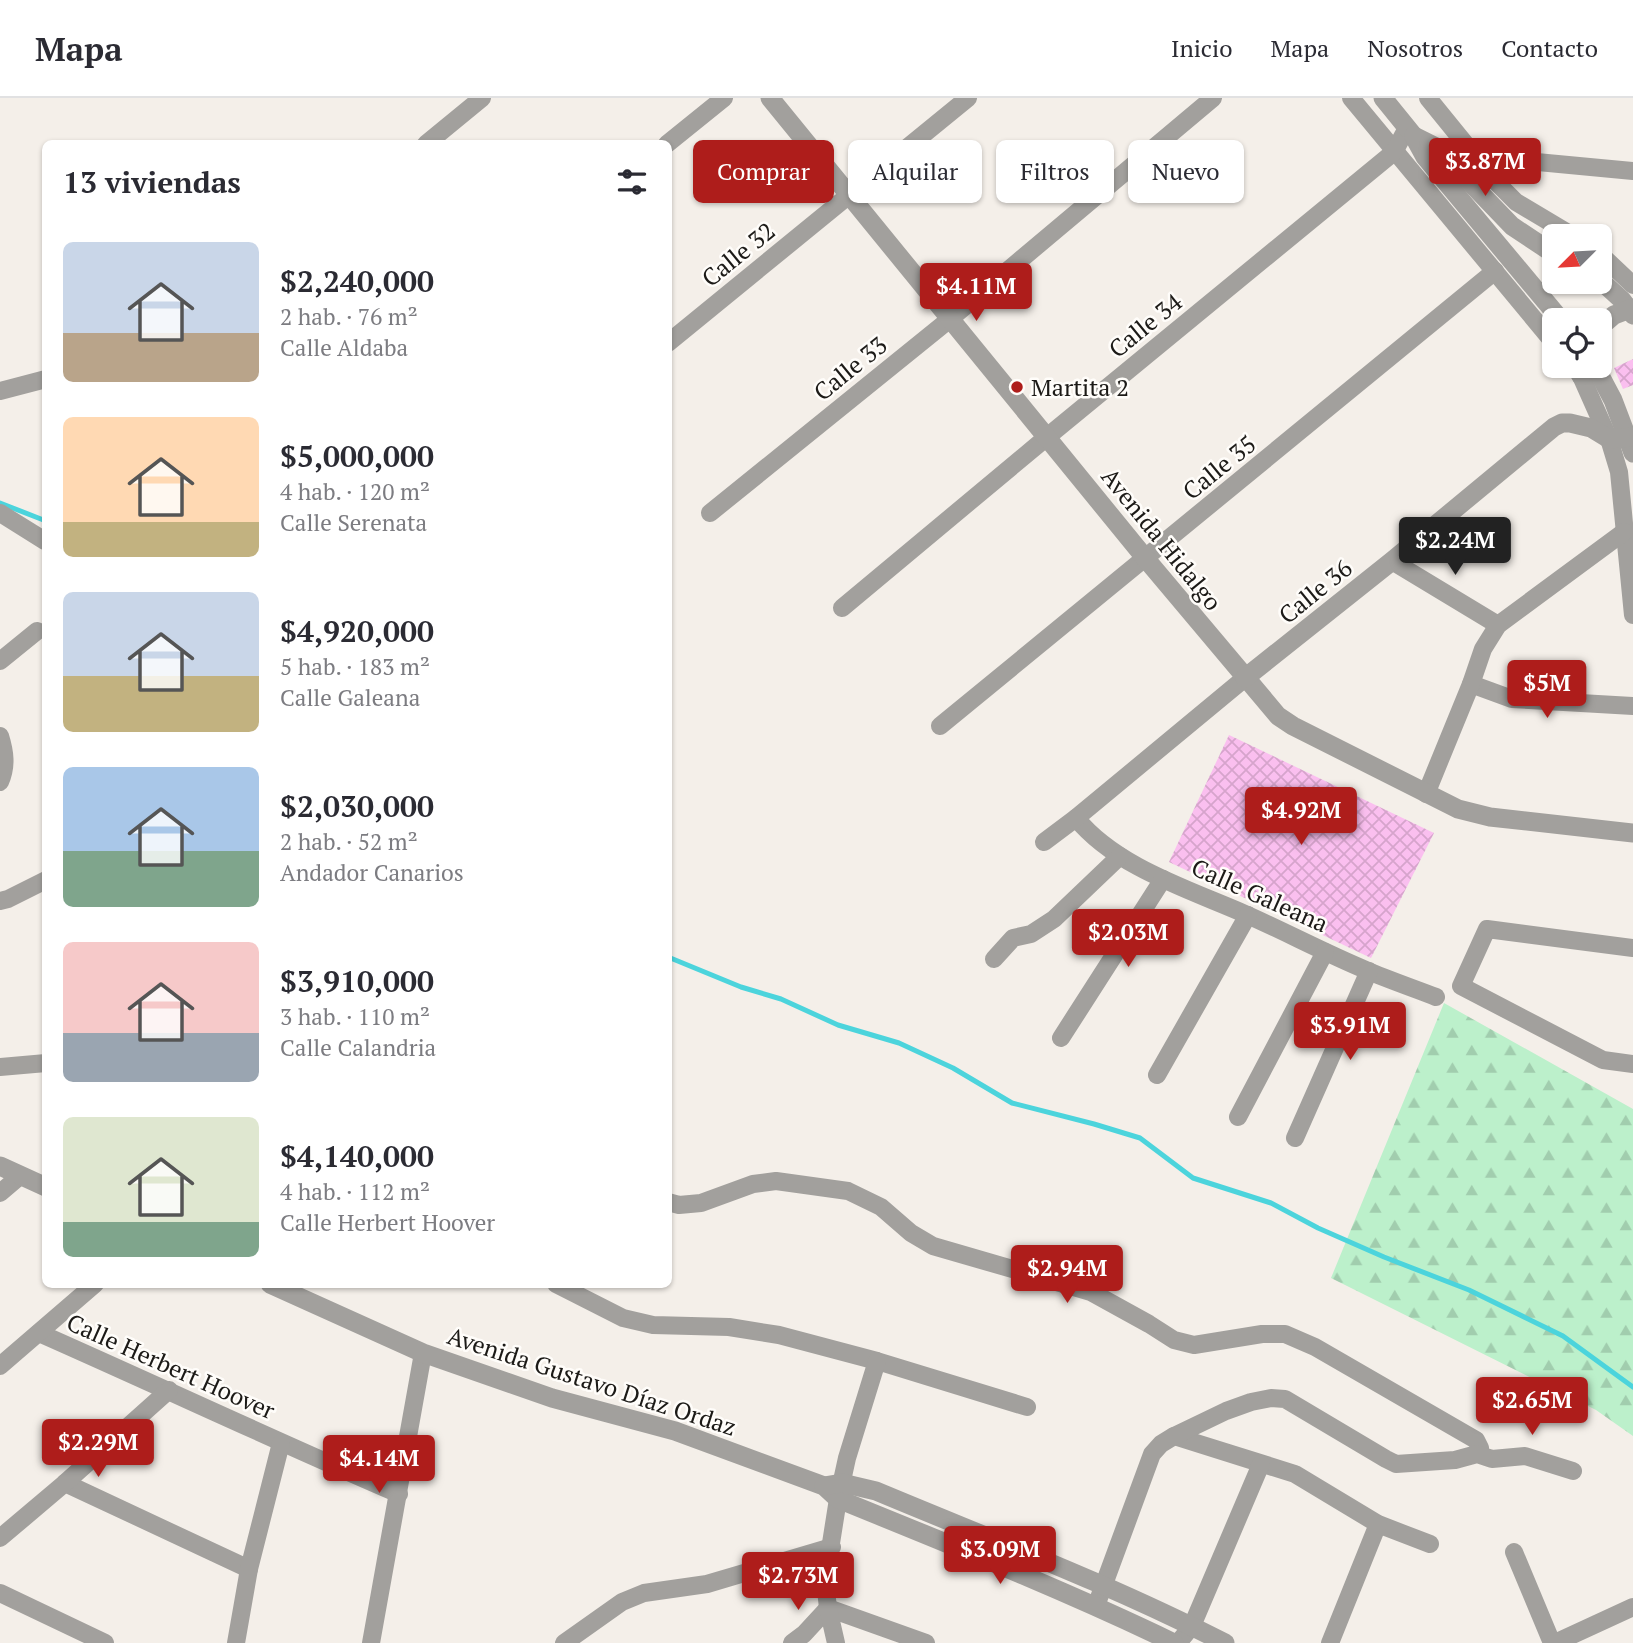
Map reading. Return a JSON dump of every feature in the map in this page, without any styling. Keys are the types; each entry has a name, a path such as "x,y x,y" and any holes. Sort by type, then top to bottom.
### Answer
{"street":[{"path":"431,140 482,98"},
{"path":"672,140 724,98"},
{"name":"Avenida Hidalgo","path":"770,98 848,194"},
{"name":"Calle 32","path":"916,140 968,98"},
{"name":"Calle 33","path":"710,513 950,319 1213,98"},
{"path":"1351,98 1542,328"},
{"path":"1383,98 1410,131 1425,157 1551,308"},
{"path":"1428,98 1497,183 1516,202 1553,224"},
{"path":"1410,131 1436,148 1512,226 1542,246"},
{"name":"Calle 34","path":"842,608 1394,152 1410,131"},
{"path":"1474,156 1633,171"},
{"name":"Calle 32","path":"672,339 848,196"},
{"name":"Avenida Hidalgo","path":"856,203 1278,716 1458,809 1490,817 1633,833"},
{"path":"1612,265 1633,285"},
{"name":"Calle 35","path":"940,726 1495,271"},
{"path":"1612,290 1632,310 1612,317"},
{"path":"1592,378 1613,400 1626,442 1619,472 1633,615"},
{"path":"0,391 42,380"},
{"name":"Calle 36","path":"1044,842 1554,427 1562,423 1580,425 1626,442"},
{"path":"0,513 42,539"},
{"path":"1426,794 1483,649 1498,625 1624,532"},
{"path":"1392,561 1498,625"},
{"path":"0,661 37,631"},
{"path":"1471,684 1512,699 1633,706"},
{"path":"0,736 5,753 4,773 0,782"},
{"name":"Calle Galeana","path":"1076,818 1086,831 1120,856 1163,879 1325,952 1436,997"},
{"path":"994,959 1013,938 1031,934 1054,919 1120,856"},
{"path":"1061,1038 1163,879"},
{"path":"0,901 42,882"},
{"path":"1157,1075 1248,915"},
{"path":"1633,948 1487,929 1461,986 1603,1060 1633,1064"},
{"path":"1238,1118 1325,952"},
{"path":"1295,1138 1369,971"},
{"path":"0,1067 42,1063"},
{"path":"0,1166 42,1184"},
{"path":"0,1193 20,1176"},
{"path":"672,1203 701,1203 753,1184 776,1181 848,1191 881,1207 911,1233 933,1246 1091,1292 1174,1340 1194,1345 1262,1334 1285,1334 1295,1338 1476,1440 1480,1448 1477,1454"},
{"path":"0,1366 90,1288"},
{"name":"Avenida Gustavo Díaz Ordaz","path":"279,1288 423,1353 552,1398 675,1431 835,1490 1176,1643"},
{"path":"564,1288 623,1318 643,1323 729,1327 767,1333 877,1362 1027,1407"},
{"name":"Calle Herbert Hoover","path":"39,1333 399,1494"},
{"path":"371,1643 423,1353"},
{"path":"836,1643 825,1581 832,1547 835,1490 877,1362"},
{"path":"0,1538 169,1390"},
{"path":"1096,1606 1152,1454 1160,1444 1174,1436 1251,1402 1270,1398 1285,1399 1395,1464 1455,1460 1477,1454 1492,1459 1525,1455 1573,1471"},
{"path":"1174,1436 1295,1475 1378,1524 1430,1544"},
{"path":"236,1643 249,1569 281,1443"},
{"path":"1176,1643 1192,1626 1261,1464"},
{"path":"65,1483 249,1569"},
{"name":"Avenida Gustavo Díaz Ordaz","path":"835,1490 876,1491 1103,1586 1225,1643"},
{"path":"1330,1643 1378,1524"},
{"path":"564,1643 622,1602 644,1593 707,1584 832,1547"},
{"path":"1514,1552 1554,1643 1633,1607"},
{"path":"0,1593 105,1643"},
{"path":"792,1643 828,1608"},
{"path":"828,1608 926,1643"}],"green space":[{"path":"1444,1003 1633,1109 1633,1436 1596,1410 1331,1278"}],"building":[{"path":"1633,359 1633,385 1623,389 1614,368"},
{"path":"1229,735 1434,833 1371,958 1169,862"}],"waterway":[{"path":"0,503 42,519"},
{"path":"672,959 741,987 781,999 838,1025 899,1043 953,1068 1012,1103 1140,1138 1193,1178 1271,1203 1318,1228 1469,1290 1563,1336 1633,1387"}],"place":[{"name":"Martita 2","path":"1017,387"}]}
